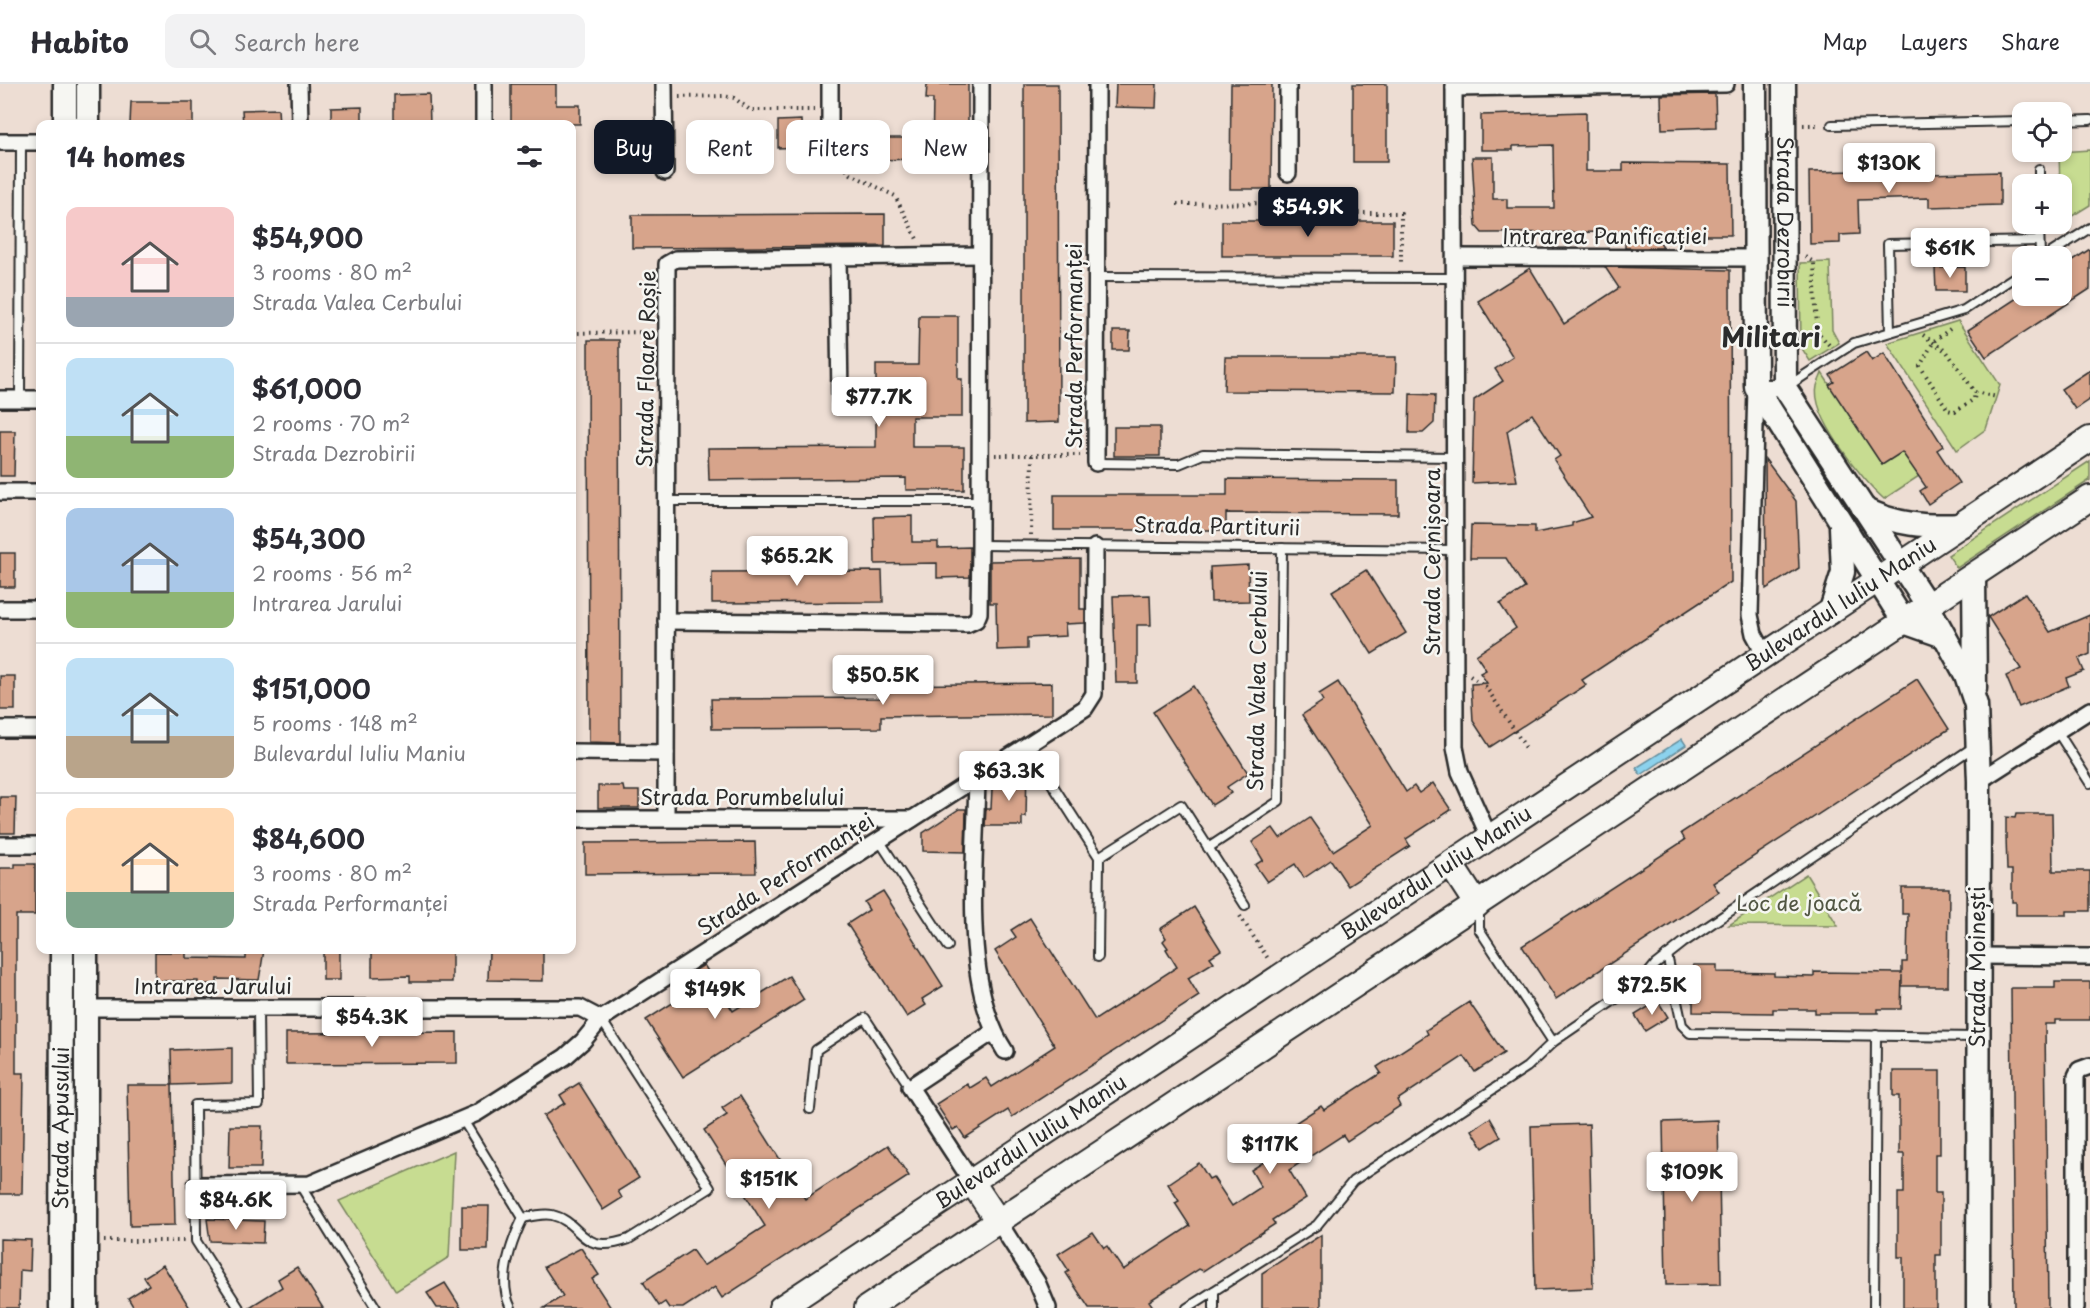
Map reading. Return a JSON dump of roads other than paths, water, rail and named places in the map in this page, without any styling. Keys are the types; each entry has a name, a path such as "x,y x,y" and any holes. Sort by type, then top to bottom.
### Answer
{"main road":[{"path":"65,84 65,120"},
{"path":"88,84 88,120"},
{"name":"Strada Dezrobirii","path":"1755,84 1756,387"},
{"name":"Strada Dezrobirii","path":"1784,84 1785,388"},
{"path":"1756,387 1904,622 1941,635"},
{"path":"1785,388 1861,508 1928,606"},
{"name":"Bulevardul Iuliu Maniu","path":"781,1308 2090,440"},
{"path":"867,1308 2090,498"},
{"path":"1840,521 1861,508"},
{"path":"1861,508 1878,517 1902,523 1962,525"},
{"path":"1830,613 1843,572 1844,553 1840,521"},
{"path":"1974,576 1976,705"},
{"name":"Strada Moinești","path":"1928,606 1941,635 1966,675 1976,705 1979,782 1978,1308"},
{"path":"1451,865 1477,905"},
{"name":"Strada Apusului","path":"61,1308 62,954"},
{"name":"Strada Apusului","path":"86,954 86,1308"},
{"path":"972,1182 998,1221"}],"street":[{"path":"299,84 300,120"},
{"path":"484,84 484,120"},
{"path":"830,84 830,120"},
{"path":"666,621 967,624 975,620 979,613 980,545 978,455 981,84"},
{"name":"Strada Performanței","path":"1096,459 1097,84"},
{"path":"1288,84 1288,173"},
{"path":"1454,86 1726,84"},
{"name":"Strada Cernișoara","path":"1454,86 1456,760 1490,839"},
{"path":"664,91 664,120"},
{"path":"0,142 36,142"},
{"name":"Strada Floare Roșie","path":"666,818 667,264 676,259 981,255"},
{"path":"838,256 840,400"},
{"name":"Intrarea Panificației","path":"1455,257 1755,258"},
{"path":"1756,387 1785,388"},
{"name":"Strada Dezrobirii","path":"1756,387 1750,602 1751,624 1766,656"},
{"path":"0,399 36,399"},
{"path":"0,492 36,492"},
{"name":"Strada Performanței","path":"196,1185 300,1185 463,1120 565,1057 583,1041 601,1019 1085,708 1093,699 1095,547"},
{"path":"0,609 36,609"},
{"path":"1979,782 2090,710"},
{"path":"0,729 36,729"},
{"path":"576,752 666,753"},
{"path":"977,777 974,959 993,1032 1005,1051"},
{"name":"Strada Porumbelului","path":"576,819 912,819"},
{"path":"0,845 36,845"},
{"path":"1978,956 2090,957"},
{"name":"Intrarea Jarului","path":"86,1008 580,1008 601,1019"},
{"path":"972,1182 910,1087 993,1032"},
{"path":"2076,1308 2083,1287 2084,1167 2076,1076 2079,1070 2090,1066"},
{"path":"998,1221 1037,1282 1047,1308"}],"lane":[{"path":"2072,121 2090,120"},
{"path":"1832,125 2012,121"},
{"path":"20,399 21,142"},
{"path":"2039,169 2039,174"},
{"path":"2062,246 2090,228"},
{"path":"2040,234 2040,246"},
{"path":"1890,332 1888,244 2040,241"},
{"path":"1096,277 1455,278"},
{"path":"1785,388 1854,343 1964,310 2012,279"},
{"name":"Strada Performanței","path":"1096,459 1179,464 1203,454 1454,457"},
{"path":"666,501 978,501"},
{"name":"Strada Partiturii","path":"980,545 1454,550"},
{"name":"Strada Valea Cerbului","path":"1208,848 1279,801 1282,548"},
{"path":"2057,731 2090,783"},
{"path":"1187,1308 1317,1225 1353,1181 1527,1067 1553,1042 1636,985 1667,955 1978,744"},
{"path":"1027,746 1099,857 1098,957"},
{"path":"1099,857 1181,805 1245,905"},
{"path":"879,840 948,946"},
{"path":"1477,905 1479,929 1553,1042"},
{"path":"1667,955 1682,1025 1690,1033 1978,1037"},
{"path":"239,1308 196,1241 195,1104 259,1104 258,1008"},
{"path":"810,1109 816,1050 865,1018 910,1087"},
{"path":"523,1218 550,1214 558,1217 584,1238 607,1244 619,1243 710,1188 601,1019"},
{"path":"1874,1308 1876,1035"},
{"path":"463,1120 523,1218"},
{"path":"300,1185 376,1308"},
{"path":"511,1308 506,1294 510,1249 523,1218"},
{"path":"1214,1291 1215,1308"}],"water":[{"path":"1682,739 1686,745 1641,775 1636,768"}],"district":[{"name":"Militari","path":"1771,338"}],"park label":[{"name":"Loc de joacă","path":"1799,904"}]}
